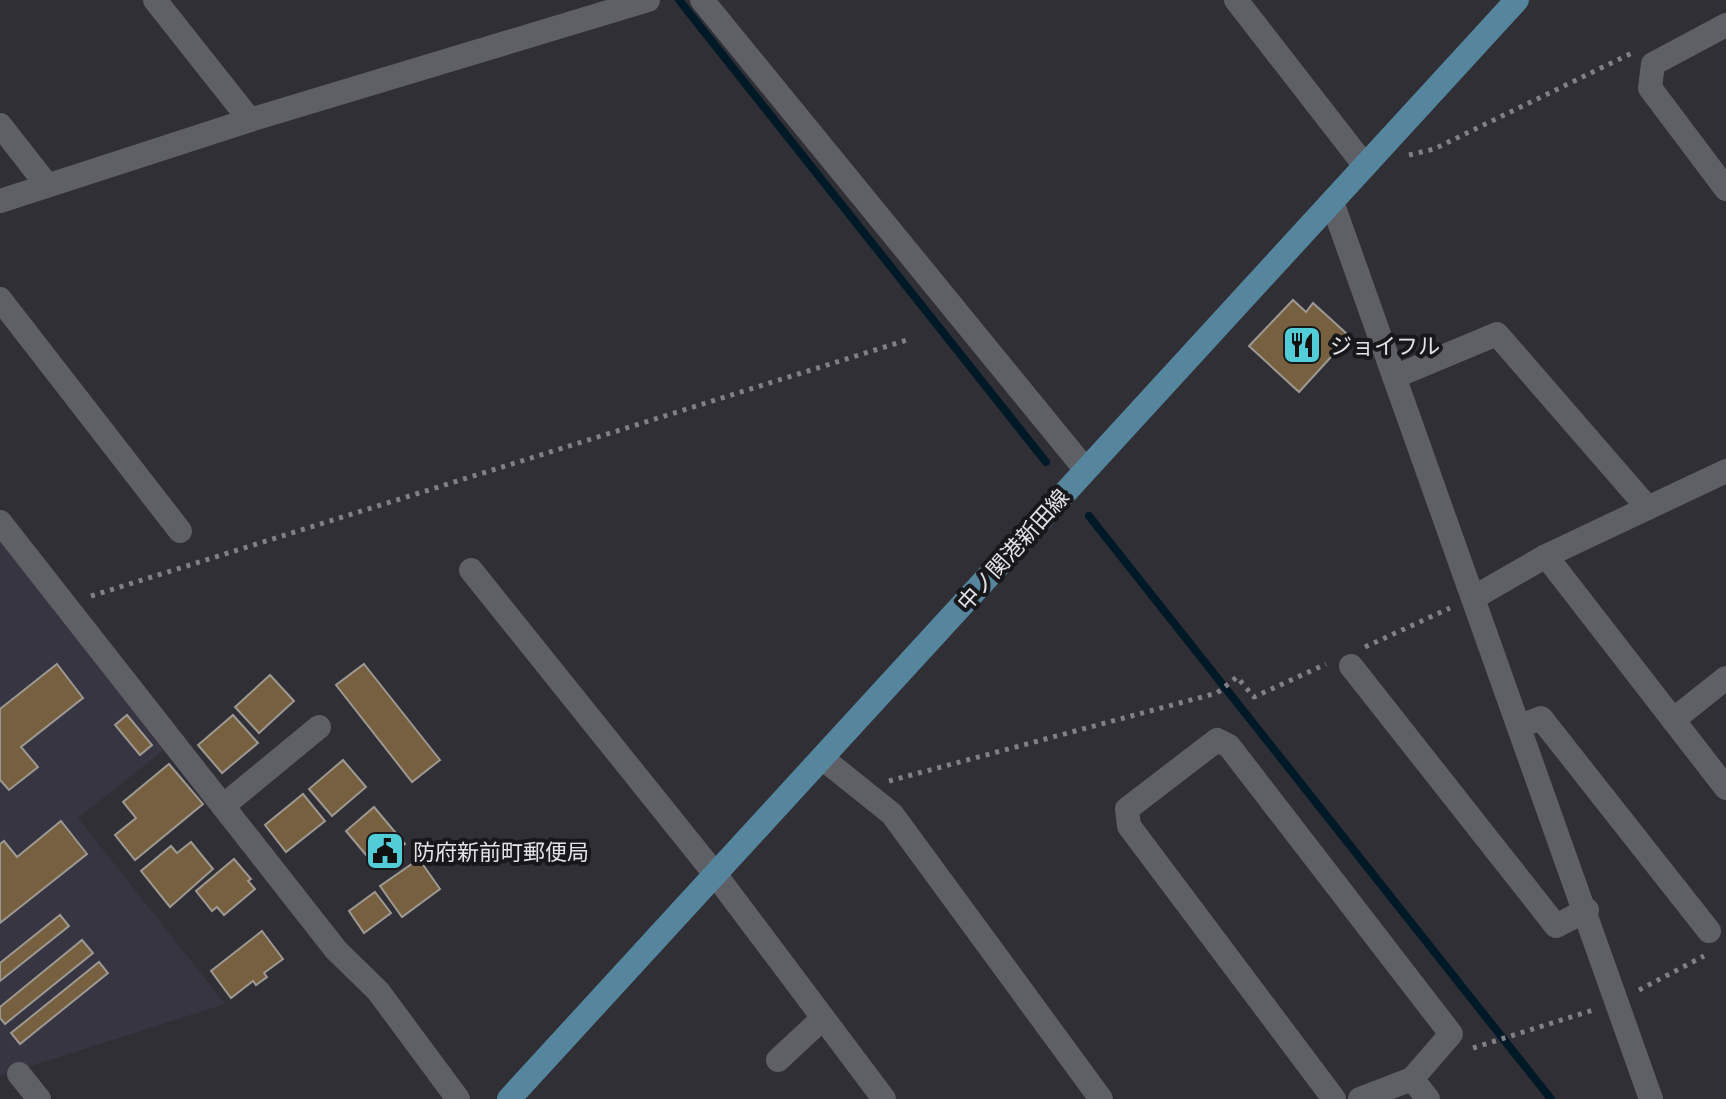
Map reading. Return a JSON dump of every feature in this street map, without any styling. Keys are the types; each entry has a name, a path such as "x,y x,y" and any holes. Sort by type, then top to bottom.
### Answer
{"main road":[{"name":"中ノ関港新田線","path":"509,1099 1517,0"}],"street":[{"path":"155,0 250,120"},
{"path":"0,201 250,120 648,0"},
{"path":"702,0 1085,469"},
{"path":"1236,0 1365,166"},
{"path":"1726,25 1653,64 1650,88 1726,189"},
{"path":"0,125 47,185"},
{"path":"1332,202 1587,910 1651,1099"},
{"path":"0,299 180,531"},
{"path":"1394,377 1497,334 1648,508"},
{"path":"1473,598 1546,556 1726,471"},
{"path":"0,522 336,950 378,991 458,1099"},
{"path":"1546,556 1726,788"},
{"path":"471,570 715,874 884,1099"},
{"path":"1346,660 1556,926 1587,910"},
{"path":"1673,720 1726,678"},
{"path":"1520,726 1541,718 1711,941"},
{"path":"223,806 319,727"},
{"path":"1334,1099 1129,826 1127,809 1217,740 1229,746 1451,1034 1412,1079 1360,1099"},
{"path":"822,758 892,814 1101,1099"},
{"path":"778,1060 822,1019"},
{"path":"19,1074 39,1099"},
{"path":"1412,1079 1428,1099"}],"path":[{"path":"1407,156 1434,149 1643,47"},
{"path":"63,605 910,339"},
{"path":"865,791 889,781 1217,693 1237,677 1254,697 1346,660 1473,598"},
{"path":"1617,1002 1711,941"}],"shaded area":[{"path":"0,523 173,743 78,818 225,1004 0,1076"}],"building":[{"path":"1293,300 1306,312 1313,303 1346,333 1338,341 1342,345 1299,392 1249,346"},
{"path":"57,664 83,698 21,747 38,767 9,790 0,780 0,709"},
{"path":"364,664 440,760 412,782 336,685"},
{"path":"270,675 294,701 259,733 235,707"},
{"path":"127,715 152,745 140,755 115,725"},
{"path":"233,715 258,743 222,773 198,745"},
{"path":"343,760 366,787 332,816 309,789"},
{"path":"169,764 203,804 135,860 115,835 136,818 123,802"},
{"path":"303,794 325,821 286,852 265,825"},
{"path":"374,807 405,844 377,868 346,831"},
{"path":"61,821 87,854 0,923 0,844 4,841 17,857"},
{"path":"191,842 213,869 170,907 141,871 171,846 177,853"},
{"path":"234,859 251,879 248,881 255,889 224,915 217,907 212,911 196,891"},
{"path":"419,859 440,889 402,917 380,886"},
{"path":"375,892 391,913 364,933 349,911"},
{"path":"60,915 69,926 0,981 0,963"},
{"path":"262,931 283,959 264,973 267,977 256,985 253,981 231,998 211,971"},
{"path":"82,940 93,953 5,1024 0,1018 0,1007"},
{"path":"99,962 108,973 20,1044 11,1033"}],"waterway":[{"path":"679,0 1046,462"},
{"path":"1089,516 1551,1099"}],"place":[{"name":"ジョイフル","path":"1302,345"},
{"name":"防府新前町郵便局","path":"385,851"}]}
